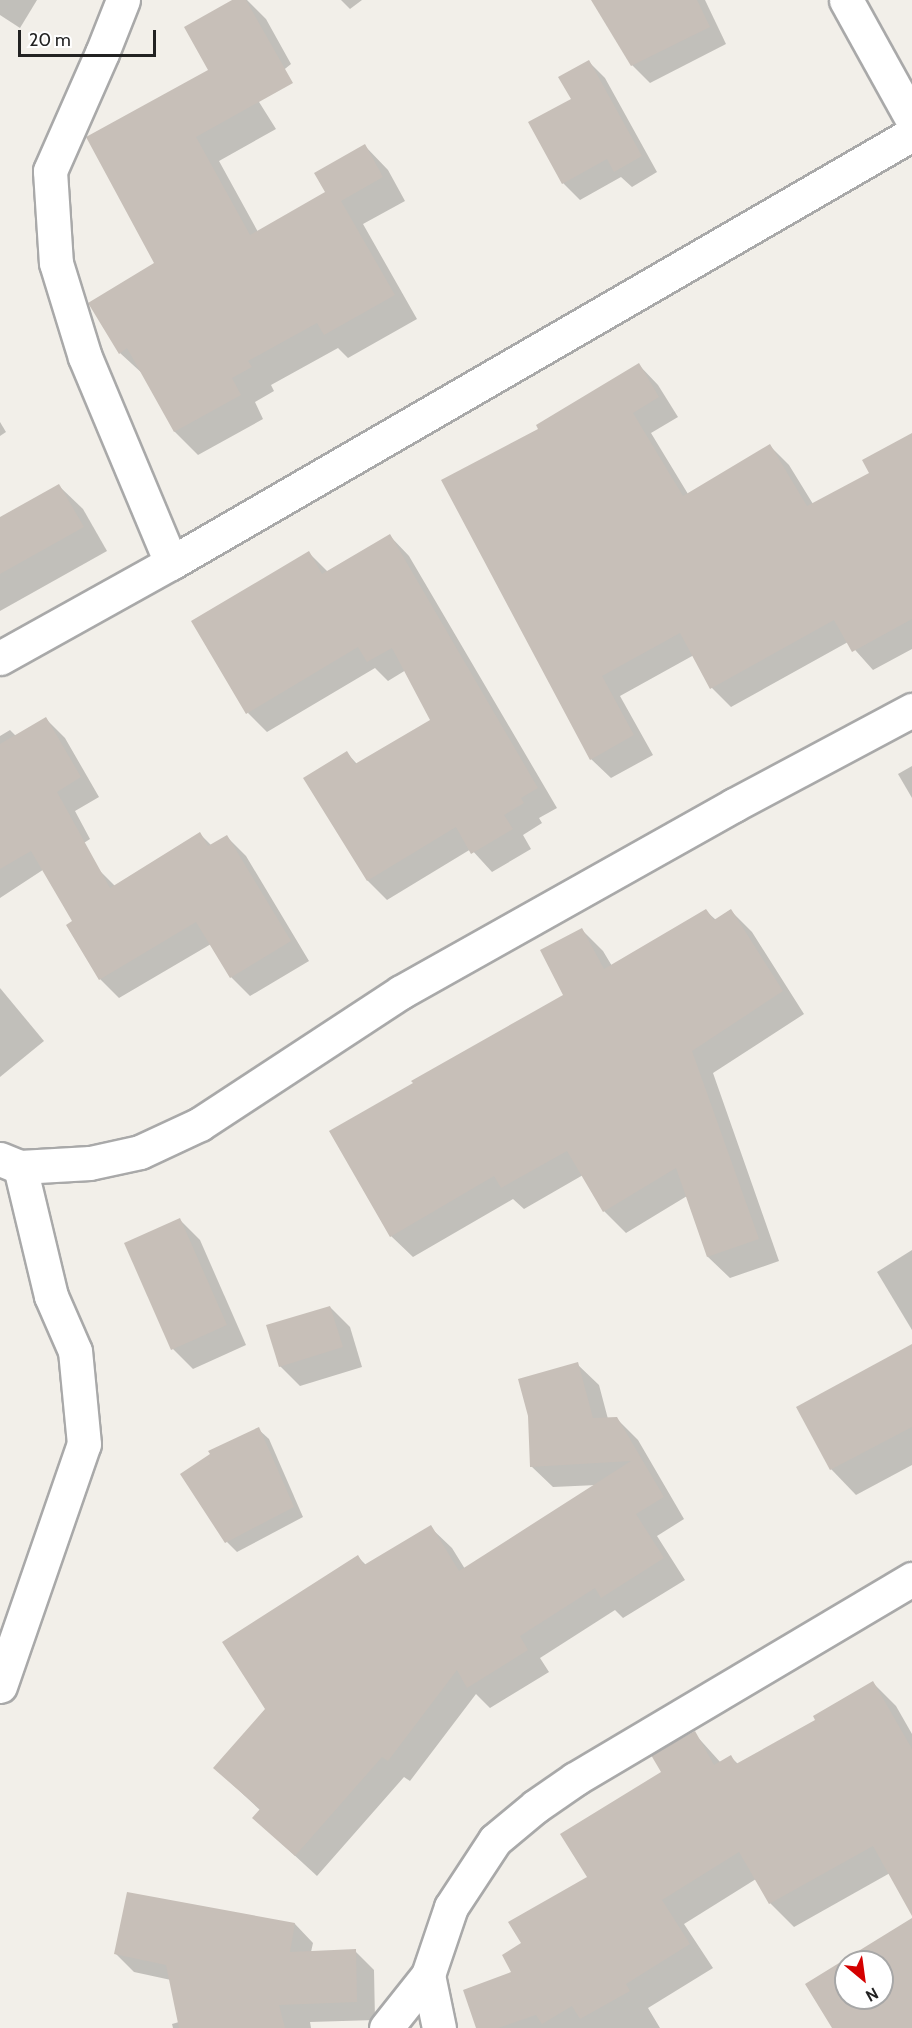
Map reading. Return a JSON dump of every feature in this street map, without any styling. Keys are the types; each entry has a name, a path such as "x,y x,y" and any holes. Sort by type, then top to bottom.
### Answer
{"street":[{"path":"123,0 50,171 56,263 85,357 171,563"},
{"path":"846,0 912,119"},
{"path":"0,658 171,563 912,134"},
{"path":"0,1686 84,1444 75,1351 51,1296 10,1163 90,1163 140,1152 200,1124 401,992 734,805 912,710"},
{"path":"386,2028 428,1975 451,1907 495,1840 536,1806 575,1779 912,1579"},
{"path":"428,1975 439,2028"}],"building":[{"path":"232,0 246,0 293,83 196,137 250,235 325,192 314,173 365,144 383,177 341,201 395,295 324,335 317,323 248,361 252,367 232,378 241,395 174,432 127,348 119,354 88,303 154,263 86,137 208,70 184,27"},
{"path":"591,0 697,0 710,27 631,66"},
{"path":"589,60 642,156 614,172 607,159 562,184 528,122 571,99 558,77"},
{"path":"639,363 659,397 633,413 683,496 770,444 807,506 869,473 862,460 912,433 912,619 852,652 834,620 710,689 680,633 602,676 634,735 590,760 441,480 538,429 536,425"},
{"path":"59,484 84,527 0,574 0,517"},
{"path":"390,534 538,788 521,798 524,803 504,815 513,829 471,854 456,827 367,881 303,778 347,751 355,764 430,720 392,648 367,662 358,647 246,714 191,621 309,551 322,574"},
{"path":"46,717 81,777 57,792 110,888 200,832 208,846 227,835 291,941 230,978 196,922 99,980 66,925 72,921 31,851 0,869 0,744"},
{"path":"706,909 714,920 731,909 783,991 692,1051 759,1239 707,1257 676,1168 603,1212 567,1151 501,1188 494,1176 390,1237 329,1131 413,1083 411,1081 563,995 540,950 582,928 604,969"},
{"path":"180,1218 227,1325 171,1350 124,1243"},
{"path":"330,1306 343,1347 279,1367 266,1325"},
{"path":"912,1344 912,1427 830,1470 796,1407"},
{"path":"578,1362 593,1418 617,1417 664,1497 636,1514 664,1558 601,1598 595,1588 520,1636 528,1650 467,1688 457,1670 388,1761 382,1757 295,1856 252,1818 260,1809 213,1768 265,1709 222,1642 358,1555 364,1565 431,1525 459,1571 631,1461 530,1467 528,1416 518,1379"},
{"path":"259,1427 294,1507 225,1543 180,1474 210,1454 208,1451"},
{"path":"873,1681 912,1749 912,1916 873,1846 769,1904 739,1852 662,1900 690,1944 626,1984 630,1991 580,2019 572,2006 542,2024 536,2015 498,2028 476,2028 463,1990 511,1972 502,1955 521,1943 508,1922 587,1877 560,1834 661,1772 651,1755 695,1731 714,1765 731,1755 736,1764 815,1720 813,1716"},
{"path":"127,1892 295,1923 290,1952 356,1949 357,2002 279,2005 285,2028 179,2028 166,1965 114,1954"},
{"path":"912,1918 912,2028 832,2028 805,1984 834,1966 834,2010 894,2010 894,1950 860,1950"}]}
